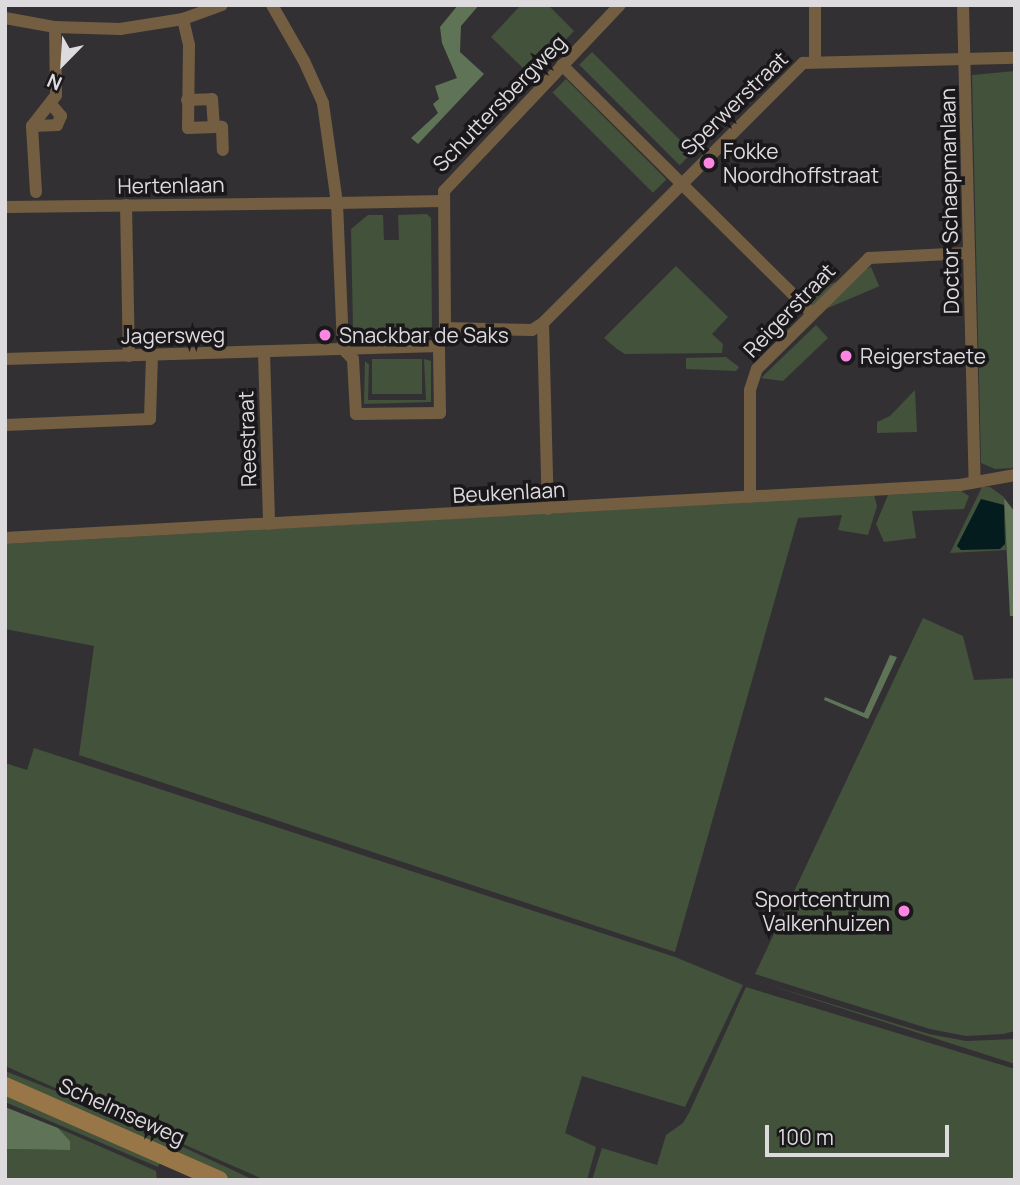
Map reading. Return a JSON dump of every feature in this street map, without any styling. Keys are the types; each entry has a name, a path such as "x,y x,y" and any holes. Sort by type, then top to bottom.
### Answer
{"main road":[{"name":"Schelmseweg","path":"5,1086 219,1180"}],"street":[{"path":"5,18 55,27 120,29 183,19 222,5"},
{"path":"272,5 304,61 323,103 337,203 343,349 353,359 356,414 440,412 439,346 445,328 443,201"},
{"name":"Schuttersbergweg","path":"443,201 447,182 620,5"},
{"path":"815,5 815,59"},
{"name":"Doctor Schaepmanlaan","path":"963,5 975,480"},
{"path":"183,19 188,45 188,128 222,127 223,150"},
{"path":"36,192 32,126 56,95 55,27"},
{"name":"Sperwerstraat","path":"542,323 797,66 815,59 1015,58"},
{"path":"562,65 812,313"},
{"path":"187,100 212,99 214,127"},
{"name":"Hertenlaan","path":"5,207 443,201"},
{"path":"126,205 129,356"},
{"name":"Reigerstraat","path":"750,497 751,378 869,258 969,253"},
{"path":"445,328 532,330 542,323"},
{"path":"542,323 548,509"},
{"name":"Jagersweg","path":"5,359 439,346"},
{"name":"Reestraat","path":"264,352 269,524"},
{"path":"5,425 150,419 152,356"},
{"name":"Beukenlaan","path":"5,538 960,485 975,480 1015,475"}],"green space":[{"path":"458,5 479,5 461,26 460,52 484,74 418,144 411,138 438,113 433,104 439,99 435,86 457,78 442,43 440,27"},
{"path":"521,5 548,5 574,31 531,76 491,37"},
{"path":"592,52 692,152 680,165 579,65"},
{"path":"1015,71 1015,468 995,469 981,463 972,75"},
{"path":"566,79 666,179 653,193 553,92"},
{"path":"427,214 431,218 432,330 423,335 358,335 353,328 351,229 368,215 383,215 384,240 399,240 398,215"},
{"path":"676,266 728,317 712,334 723,344 722,353 625,354 617,349 604,338"},
{"path":"871,267 879,286 816,313 807,294"},
{"path":"816,325 828,338 783,381 761,378"},
{"path":"726,357 739,367 736,371 686,369 686,358"},
{"path":"372,359 422,359 422,394 372,394"},
{"path":"424,359 431,361 431,402 364,404 365,361 369,365 368,400 426,400"},
{"path":"915,390 917,432 877,433 877,422 890,416"},
{"path":"982,487 990,487 1004,497 1006,550 950,553"},
{"path":"961,491 969,496 964,509 912,511 916,538 884,542 876,524 888,495"},
{"path":"874,495 877,506 868,535 838,530 842,515 798,518 675,952 79,755 94,646 5,629 5,544"},
{"path":"1004,498 1015,512 1015,616 1010,616"},
{"name":"Sportcentrum Valkenhuizen","path":"923,618 963,636 974,680 1015,678 1015,1031 1003,1034 966,1036 930,1029 755,974"},
{"path":"890,655 897,657 868,719 824,700 825,697 864,713"},
{"path":"34,748 675,957 743,985 685,1107 582,1076 565,1133 596,1147 587,1180 265,1180 5,1066 5,763 27,770"},
{"path":"750,979 929,1034 966,1041 1015,1039 1015,1064"},
{"path":"746,987 1015,1069 1015,1180 592,1180 602,1148 657,1165 666,1135 683,1123 690,1111"},
{"path":"5,1071 101,1109 254,1180 234,1180 5,1080"},
{"path":"5,1094 160,1163 158,1167 5,1102"},
{"path":"5,1107 58,1128 70,1141 70,1150 5,1149"},
{"path":"58,1128 156,1171 157,1180 5,1180 5,1149 70,1150 70,1141"}],"water":[{"path":"981,499 1004,505 1005,544 1000,549 961,550 957,546"}],"place":[{"name":"Fokke Noordhoffstraat","path":"709,163"},
{"name":"Snackbar de Saks","path":"325,335"},
{"name":"Reigerstaete","path":"846,356"},
{"name":"Sportcentrum Valkenhuizen","path":"904,911"}]}
